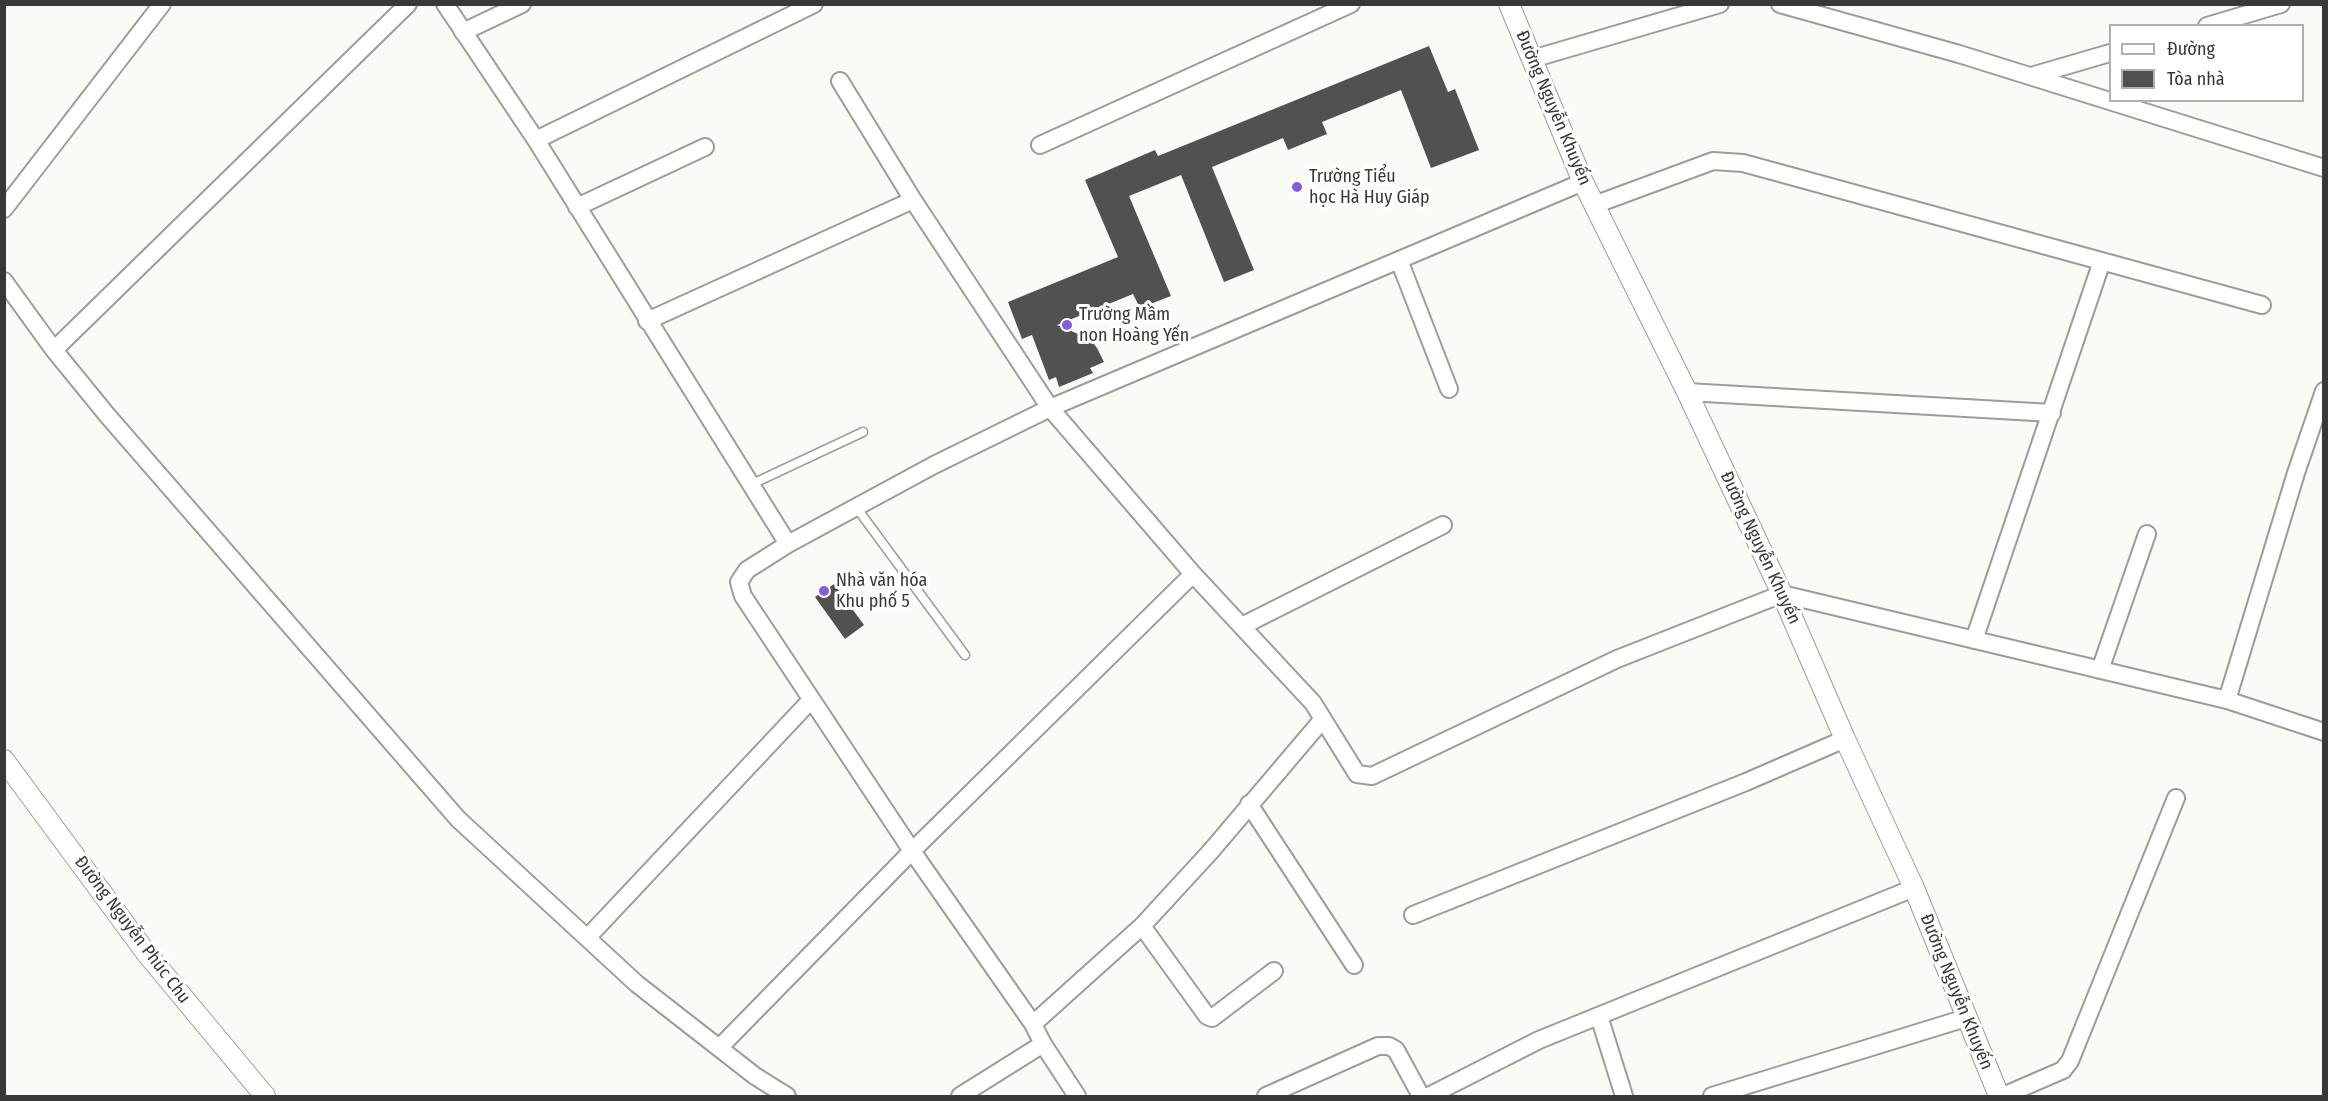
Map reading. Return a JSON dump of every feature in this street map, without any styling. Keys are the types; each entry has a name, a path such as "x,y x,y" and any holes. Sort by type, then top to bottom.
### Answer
{"street":[{"path":"4,210 162,4"},
{"path":"54,350 408,4"},
{"path":"445,4 536,140 788,544"},
{"path":"463,32 522,4"},
{"path":"536,140 814,4"},
{"path":"1040,146 1351,4"},
{"name":"Đường Nguyễn Khuyến","path":"1509,4 1583,182 1687,392 1782,594 1845,739 1914,888 1966,1018 2001,1096"},
{"path":"1532,59 1720,4"},
{"path":"1780,4 1959,54 2109,100"},
{"path":"2214,24 2281,4"},
{"path":"2031,76 2109,53"},
{"path":"840,81 914,200 1050,408 1193,574 1313,703 1357,774 1372,776 1617,659 1782,594 2227,700 2324,732"},
{"path":"2114,102 2324,168"},
{"path":"577,207 705,147"},
{"path":"1594,205 1713,161 1743,163 2262,305"},
{"path":"1077,1096 1043,1044 1033,1024 912,851 811,700 743,596 739,582 747,570 788,544 934,465 1050,408 1583,182"},
{"path":"647,321 914,200"},
{"path":"1400,260 1449,389"},
{"path":"1974,640 2102,261"},
{"path":"4,281 54,350 231,561 314,651 371,721 458,819 637,984 755,1076 787,1096"},
{"path":"2227,700 2296,473 2324,391"},
{"path":"1687,392 2052,413"},
{"path":"1242,626 1443,525"},
{"path":"2100,670 2147,534"},
{"path":"719,1048 912,851 1193,574"},
{"path":"587,938 811,700"},
{"path":"1033,1024 1142,926 1211,851 1323,719"},
{"path":"1413,915 1735,786 1845,739"},
{"name":"Đường Nguyễn Phúc Chu","path":"6,767 147,954 266,1096"},
{"path":"2001,1096 2063,1071 2070,1061 2176,798"},
{"path":"1249,804 1354,965"},
{"path":"1429,1096 1539,1040 1914,888"},
{"path":"1142,926 1207,1016 1212,1018 1274,971"},
{"path":"1599,1016 1624,1096"},
{"path":"1712,1096 1966,1018"},
{"path":"960,1096 1043,1044"},
{"path":"1266,1096 1378,1046 1389,1046 1396,1050 1421,1096"}],"lane":[{"path":"750,485 863,432"},
{"path":"856,507 965,655"}],"building":[{"path":"1429,46 1448,92 1455,89 1479,150 1431,168 1401,90 1322,122 1327,134 1288,150 1283,138 1212,167 1254,270 1224,282 1181,175 1129,196 1171,296 1140,308 1133,294 1057,325 1090,339 1104,362 1090,368 1093,373 1059,387 1056,377 1049,380 1032,335 1022,339 1008,302 1118,257 1085,180 1155,150 1158,156"},
{"path":"834,584 864,625 845,639 815,597"}],"place":[{"name":"Trường Tiểu học Hà Huy Giáp","path":"1297,187"},
{"name":"Trường Mầm non Hoàng Yến","path":"1067,325"},
{"name":"Nhà văn hóa Khu phố 5","path":"824,591"}]}
